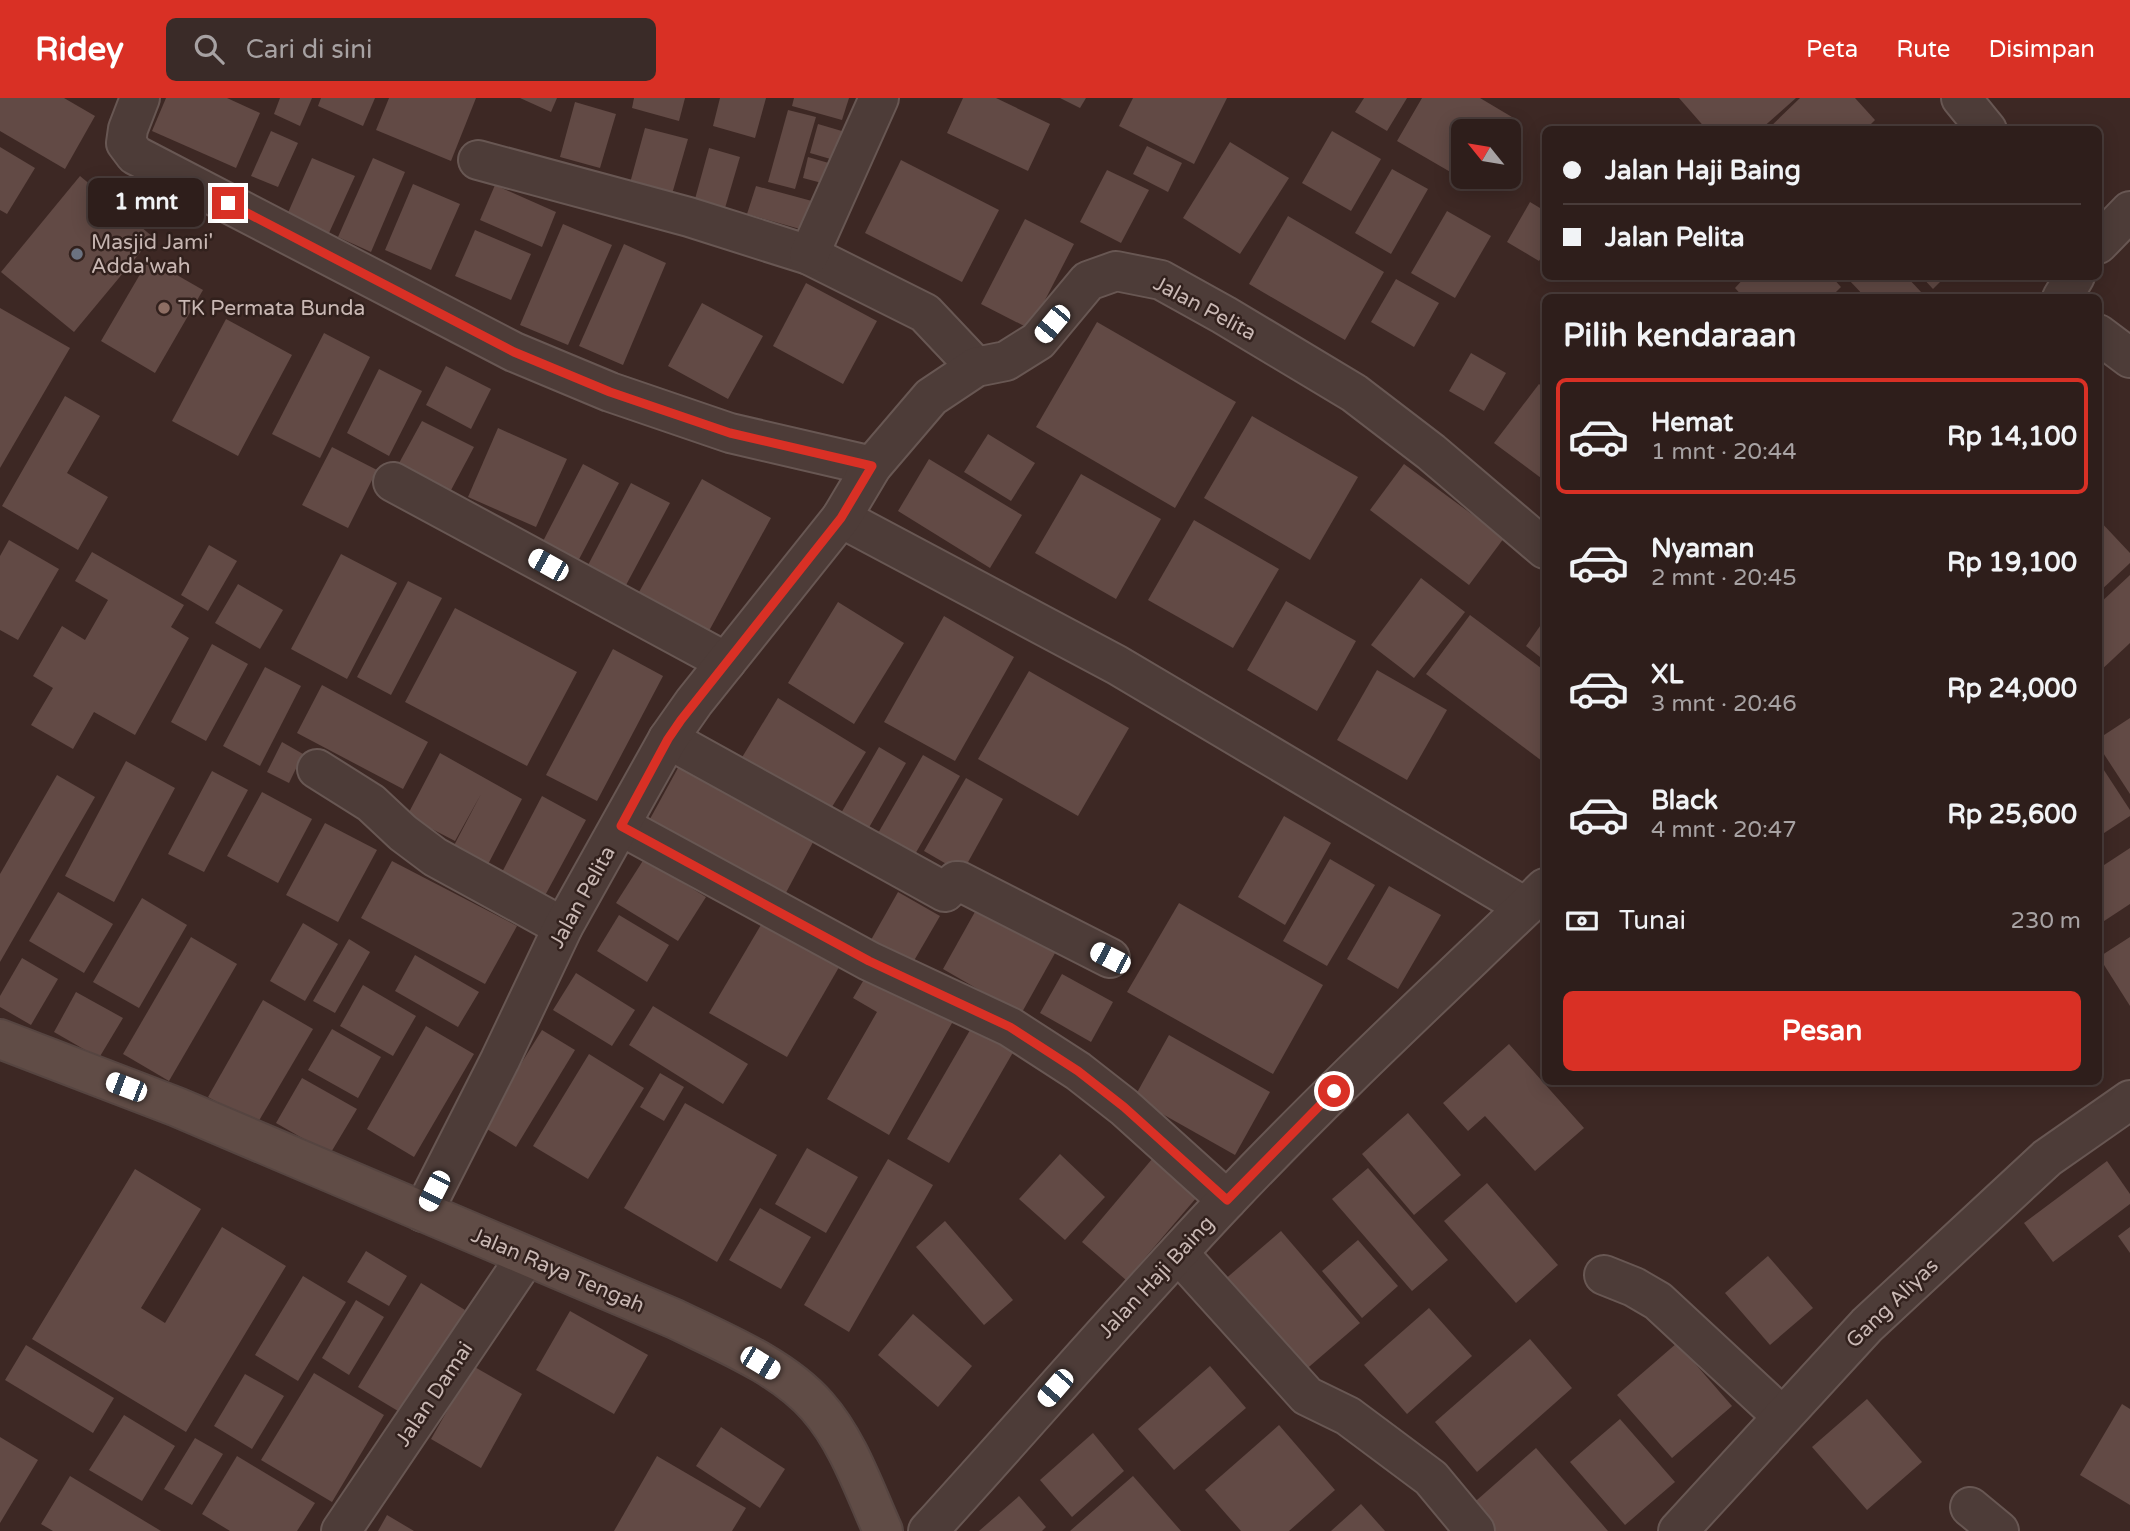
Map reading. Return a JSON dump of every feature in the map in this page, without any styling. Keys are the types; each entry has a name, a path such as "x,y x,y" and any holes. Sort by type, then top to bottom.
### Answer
{"street":[{"path":"141,98 128,129 126,143 135,155 514,352 610,392 730,433 872,466"},
{"path":"809,255 879,98"},
{"path":"1961,98 1984,126"},
{"path":"478,160 688,217 809,255 925,313 976,367"},
{"path":"2102,240 2130,211"},
{"name":"Jalan Pelita","path":"423,1212 563,927 668,739 841,518 872,466 931,397 976,367 1006,361 1038,341 1088,281 1116,271 1161,280 1354,393 1432,452 1542,546"},
{"path":"2102,337 2130,358"},
{"path":"393,482 726,662"},
{"path":"841,518 1118,665 1535,897"},
{"path":"668,739 945,892 959,881 1110,958"},
{"path":"317,769 371,803 403,833 435,857 563,927"},
{"path":"621,826 869,961 1010,1027 1078,1071 1124,1107 1227,1200"},
{"name":"Jalan Haji Baing","path":"928,1531 1088,1350 1227,1200 1370,1055 1535,897"},
{"name":"Jalan Raya Tengah","path":"0,1038 177,1107 526,1258 675,1319 739,1350 782,1376 817,1406 846,1450 883,1531"},
{"name":"Gang Aliyas","path":"1678,1531 1867,1325 2047,1158 2130,1100"},
{"path":"1179,1254 1307,1396 1348,1416 1431,1478 1475,1531"},
{"name":"Jalan Damai","path":"341,1531 526,1258"},
{"path":"1604,1275 1634,1287 1658,1301 1782,1416"},
{"path":"1970,1507 1999,1531"}],"building":[{"path":"0,98 64,98 95,116 65,169 0,131"},
{"path":"166,98 227,98 260,113 236,168 152,131"},
{"path":"280,98 312,98 300,126 274,114"},
{"path":"321,98 375,98 363,126 318,106"},
{"path":"389,98 476,98 451,161 376,130"},
{"path":"520,98 557,98 551,112"},
{"path":"634,98 685,98 679,121 632,108"},
{"path":"720,98 766,98 755,138 713,126"},
{"path":"794,98 849,98 842,120 792,106"},
{"path":"963,98 996,98 1050,124 1028,171 947,133"},
{"path":"1060,98 1086,98 1080,108"},
{"path":"1133,98 1227,98 1194,164 1119,126"},
{"path":"1364,98 1407,98 1387,131 1355,112"},
{"path":"1422,98 1480,98 1515,119 1451,119 1451,172 1397,141"},
{"path":"1679,98 1796,98 1764,126 1704,126"},
{"path":"1800,98 1855,98 1875,120 1869,126 1771,126"},
{"path":"575,102 616,114 600,168 560,157"},
{"path":"788,110 816,117 795,189 768,182"},
{"path":"818,124 852,134 844,163 810,153"},
{"path":"645,128 688,139 672,194 630,183"},
{"path":"271,131 298,143 278,187 251,176"},
{"path":"1332,131 1381,159 1351,211 1302,183"},
{"path":"1230,142 1289,178 1240,254 1183,218"},
{"path":"1147,146 1182,163 1168,192 1133,174"},
{"path":"0,147 35,168 7,214 0,210"},
{"path":"709,148 740,157 725,208 695,199"},
{"path":"808,157 839,166 833,186 803,178"},
{"path":"312,158 355,176 329,233 287,215"},
{"path":"373,158 405,172 371,252 338,237"},
{"path":"901,160 999,210 962,282 865,233"},
{"path":"1392,169 1428,189 1391,254 1355,233"},
{"path":"1107,170 1149,190 1121,243 1080,222"},
{"name":"Masjid Jami' Adda'wah","path":"80,176 153,237 74,332 1,272"},
{"path":"413,184 460,204 431,270 385,250"},
{"path":"495,185 556,212 542,247 480,220"},
{"path":"756,186 823,204 814,233 747,214"},
{"path":"1530,202 1542,209 1542,256 1539,261 1507,242"},
{"path":"1447,211 1491,236 1455,298 1411,273"},
{"path":"1288,216 1384,272 1345,340 1249,284"},
{"path":"1025,219 1074,244 1030,329 981,304"},
{"path":"563,224 612,245 568,345 520,325"},
{"path":"475,230 531,254 511,300 455,276"},
{"path":"624,244 666,263 623,365 579,346"},
{"path":"149,259 203,290 155,373 101,341"},
{"path":"1396,279 1439,303 1414,347 1371,322"},
{"path":"1742,280 1835,280 1841,287 1834,294 1740,294 1735,288"},
{"path":"1849,280 1910,280 1922,293 1921,294 1862,294"},
{"path":"1925,280 1942,280 1933,289"},
{"path":"806,283 877,321 843,384 773,346"},
{"path":"702,303 763,336 728,399 668,366"},
{"path":"0,308 70,348 0,468"},
{"path":"226,319 292,355 238,456 172,421"},
{"path":"1097,322 1236,402 1175,508 1036,427"},
{"path":"324,333 370,357 320,458 272,434"},
{"path":"1471,353 1506,373 1484,411 1449,391"},
{"path":"446,366 491,389 471,429 426,405"},
{"path":"379,369 422,391 389,456 347,433"},
{"path":"1539,384 1542,386 1542,479 1494,443"},
{"path":"65,396 100,416 67,473 108,497 78,550 2,506"},
{"path":"1252,416 1358,477 1310,560 1204,498"},
{"path":"422,421 474,447 450,492 398,465"},
{"path":"498,428 567,459 536,527 468,497"},
{"path":"988,434 1035,463 1011,501 964,472"},
{"path":"332,447 377,470 348,528 302,505"},
{"path":"929,459 1022,515 990,568 898,511"},
{"path":"583,464 619,483 576,565 540,547"},
{"path":"1404,464 1504,538 1469,585 1370,510"},
{"path":"1081,474 1161,519 1116,599 1035,553"},
{"path":"702,479 771,518 704,640 634,601"},
{"path":"631,483 670,503 625,587 587,567"},
{"path":"1194,520 1279,569 1233,648 1148,600"},
{"path":"2102,523 2130,553 2130,563 2102,589"},
{"path":"9,540 59,569 18,640 0,630 0,556"},
{"path":"209,545 237,561 208,611 181,595"},
{"path":"92,552 184,605 171,627 189,638 135,735 94,712 73,749 31,725 53,688 33,676 62,626 85,640 108,600 75,581"},
{"path":"341,554 397,583 347,679 291,649"},
{"path":"2130,575 2130,643 2102,669 2102,601"},
{"path":"1421,578 1465,612 1414,678 1371,645"},
{"path":"408,581 442,598 391,695 357,677"},
{"path":"238,584 283,610 260,649 215,623"},
{"path":"1286,601 1356,641 1317,711 1247,670"},
{"path":"838,602 904,643 854,724 788,683"},
{"path":"455,608 577,672 527,766 405,702"},
{"path":"1470,615 1542,669 1542,761 1426,674"},
{"path":"944,616 1014,657 955,761 884,722"},
{"path":"1542,623 1542,659 1526,646"},
{"path":"212,644 248,664 206,741 171,722"},
{"path":"613,649 663,676 597,801 546,775"},
{"path":"265,667 301,686 260,766 223,746"},
{"path":"1377,670 1447,710 1407,780 1337,740"},
{"path":"1029,671 1129,728 1078,816 978,759"},
{"path":"322,685 428,742 403,789 297,733"},
{"path":"778,698 866,752 822,823 735,769"},
{"path":"2130,718 2130,794 2102,751 2102,736"},
{"path":"282,742 303,754 289,783 267,772"},
{"path":"879,747 906,763 863,838 836,822"},
{"path":"440,753 522,799 483,874 449,855 481,794 455,841 407,816"},
{"path":"923,755 960,776 914,856 877,835"},
{"path":"684,757 819,831 781,902 645,828"},
{"path":"126,761 175,788 114,902 65,876"},
{"path":"2102,767 2130,810 2130,816 2102,834"},
{"path":"212,771 248,790 204,872 168,854"},
{"path":"57,775 95,797 0,962 0,874"},
{"path":"966,778 1003,799 962,873 924,851"},
{"path":"262,792 312,819 278,883 227,856"},
{"path":"542,796 586,820 542,901 499,878"},
{"path":"1284,816 1331,843 1285,925 1238,897"},
{"path":"325,823 377,850 338,922 286,895"},
{"path":"2130,848 2130,904 2102,922 2102,866"},
{"path":"644,859 706,897 678,941 616,903"},
{"path":"1330,859 1375,885 1327,966 1283,941"},
{"path":"392,861 517,926 485,984 361,918"},
{"path":"1389,886 1441,915 1398,989 1347,959"},
{"path":"58,892 113,924 84,973 29,941"},
{"path":"898,892 940,916 908,971 867,947"},
{"path":"142,898 187,925 139,1008 93,982"},
{"path":"981,901 1059,946 1021,1014 943,969"},
{"path":"1179,903 1323,985 1273,1074 1127,992"},
{"path":"619,915 669,945 647,982 597,951"},
{"path":"765,918 842,962 787,1057 709,1013"},
{"path":"303,923 338,944 305,1001 270,981"},
{"path":"191,937 237,964 169,1081 123,1054"},
{"path":"2130,937 2130,1006 2102,962 2102,955"},
{"path":"349,939 370,952 335,1013 313,1001"},
{"path":"415,955 479,992 458,1027 395,991"},
{"path":"22,958 58,979 31,1025 0,1007 0,996"},
{"path":"872,966 956,1016 889,1135 827,1099 877,1012 853,998"},
{"path":"576,973 635,1010 612,1046 553,1010"},
{"path":"1062,974 1113,1002 1091,1042 1040,1013"},
{"path":"363,985 416,1016 393,1056 340,1026"},
{"path":"76,992 123,1018 99,1058 54,1032"},
{"path":"263,1000 313,1029 257,1124 208,1097"},
{"path":"653,1006 748,1064 723,1104 629,1045"},
{"path":"977,1018 1019,1042 949,1163 907,1139"},
{"path":"426,1026 474,1054 414,1157 367,1129"},
{"path":"332,1029 381,1057 358,1098 308,1070"},
{"path":"542,1030 575,1050 516,1147 482,1126"},
{"path":"1169,1035 1270,1092 1235,1155 1134,1098"},
{"path":"1509,1044 1542,1081 1542,1085 1546,1085 1584,1128 1535,1171 1485,1116 1468,1131 1443,1103"},
{"path":"589,1054 644,1088 588,1179 533,1146"},
{"path":"660,1073 684,1087 664,1121 640,1107"},
{"path":"302,1078 357,1109 330,1154 276,1123"},
{"path":"685,1103 777,1155 717,1262 624,1208"},
{"path":"1408,1113 1461,1175 1414,1215 1362,1154"},
{"path":"807,1148 858,1177 826,1233 775,1204"},
{"path":"1158,1152 1203,1190 1126,1280 1082,1242"},
{"path":"1060,1154 1105,1197 1065,1240 1019,1199"},
{"path":"888,1159 933,1185 849,1332 804,1305"},
{"path":"2107,1161 2130,1194 2130,1204 2053,1262 2024,1223"},
{"path":"1368,1168 1448,1260 1412,1291 1332,1199"},
{"path":"135,1169 201,1209 141,1308 165,1323 222,1227 286,1266 186,1432 32,1339"},
{"path":"1487,1183 1558,1265 1516,1303 1444,1221"},
{"path":"760,1208 811,1237 781,1289 729,1260"},
{"path":"945,1221 1013,1300 984,1325 916,1247"},
{"path":"2130,1227 2130,1253 2118,1236"},
{"path":"1281,1231 1360,1323 1303,1372 1223,1281"},
{"path":"1358,1240 1398,1286 1362,1318 1322,1271"},
{"path":"366,1251 407,1276 389,1306 347,1282"},
{"path":"1768,1256 1813,1308 1770,1345 1725,1293"},
{"path":"303,1276 346,1302 298,1381 255,1355"},
{"path":"421,1283 465,1310 403,1414 358,1387"},
{"path":"356,1300 384,1317 349,1375 322,1358"},
{"path":"1429,1308 1472,1356 1407,1414 1364,1365"},
{"path":"570,1311 648,1355 614,1414 536,1370"},
{"path":"913,1314 972,1366 938,1407 878,1355"},
{"path":"1530,1339 1572,1388 1477,1472 1435,1422"},
{"path":"1677,1343 1732,1406 1672,1458 1617,1395"},
{"path":"26,1345 114,1398 93,1433 5,1380"},
{"path":"473,1366 522,1394 481,1468 431,1439"},
{"path":"1210,1366 1246,1408 1174,1470 1138,1429"},
{"path":"314,1373 384,1415 332,1502 261,1460"},
{"path":"245,1374 284,1396 252,1449 214,1426"},
{"path":"1867,1399 1922,1462 1867,1510 1812,1447"},
{"path":"2122,1404 2130,1409 2130,1505 2080,1475"},
{"path":"124,1415 175,1446 142,1501 89,1470"},
{"path":"1620,1419 1675,1482 1625,1525 1570,1462"},
{"path":"1279,1425 1335,1490 1289,1531 1241,1531 1205,1490"},
{"path":"721,1427 785,1469 760,1508 696,1466"},
{"path":"1093,1433 1124,1471 1072,1517 1040,1480"},
{"path":"0,1437 38,1460 0,1523"},
{"path":"195,1438 223,1454 192,1505 164,1489"},
{"path":"1536,1448 1608,1531 1489,1531 1469,1507"},
{"path":"237,1456 315,1503 297,1531 230,1531 202,1514"},
{"path":"657,1456 746,1508 732,1531 614,1531"},
{"path":"70,1476 161,1531 53,1531 41,1524"},
{"path":"1133,1476 1181,1531 1070,1531"},
{"path":"1019,1496 1046,1527 1042,1531 979,1531"},
{"path":"1361,1504 1385,1531 1331,1531"},
{"path":"387,1515 414,1531 378,1531"}],"place":[{"name":"Masjid Jami' Adda'wah","path":"77,254"},
{"name":"TK Permata Bunda","path":"164,308"}],"route":[{"path":"228,203 514,352 610,392 730,433 872,466 841,518 681,720 621,826 869,961 1010,1027 1078,1071 1124,1107 1227,1200 1334,1091"}]}
